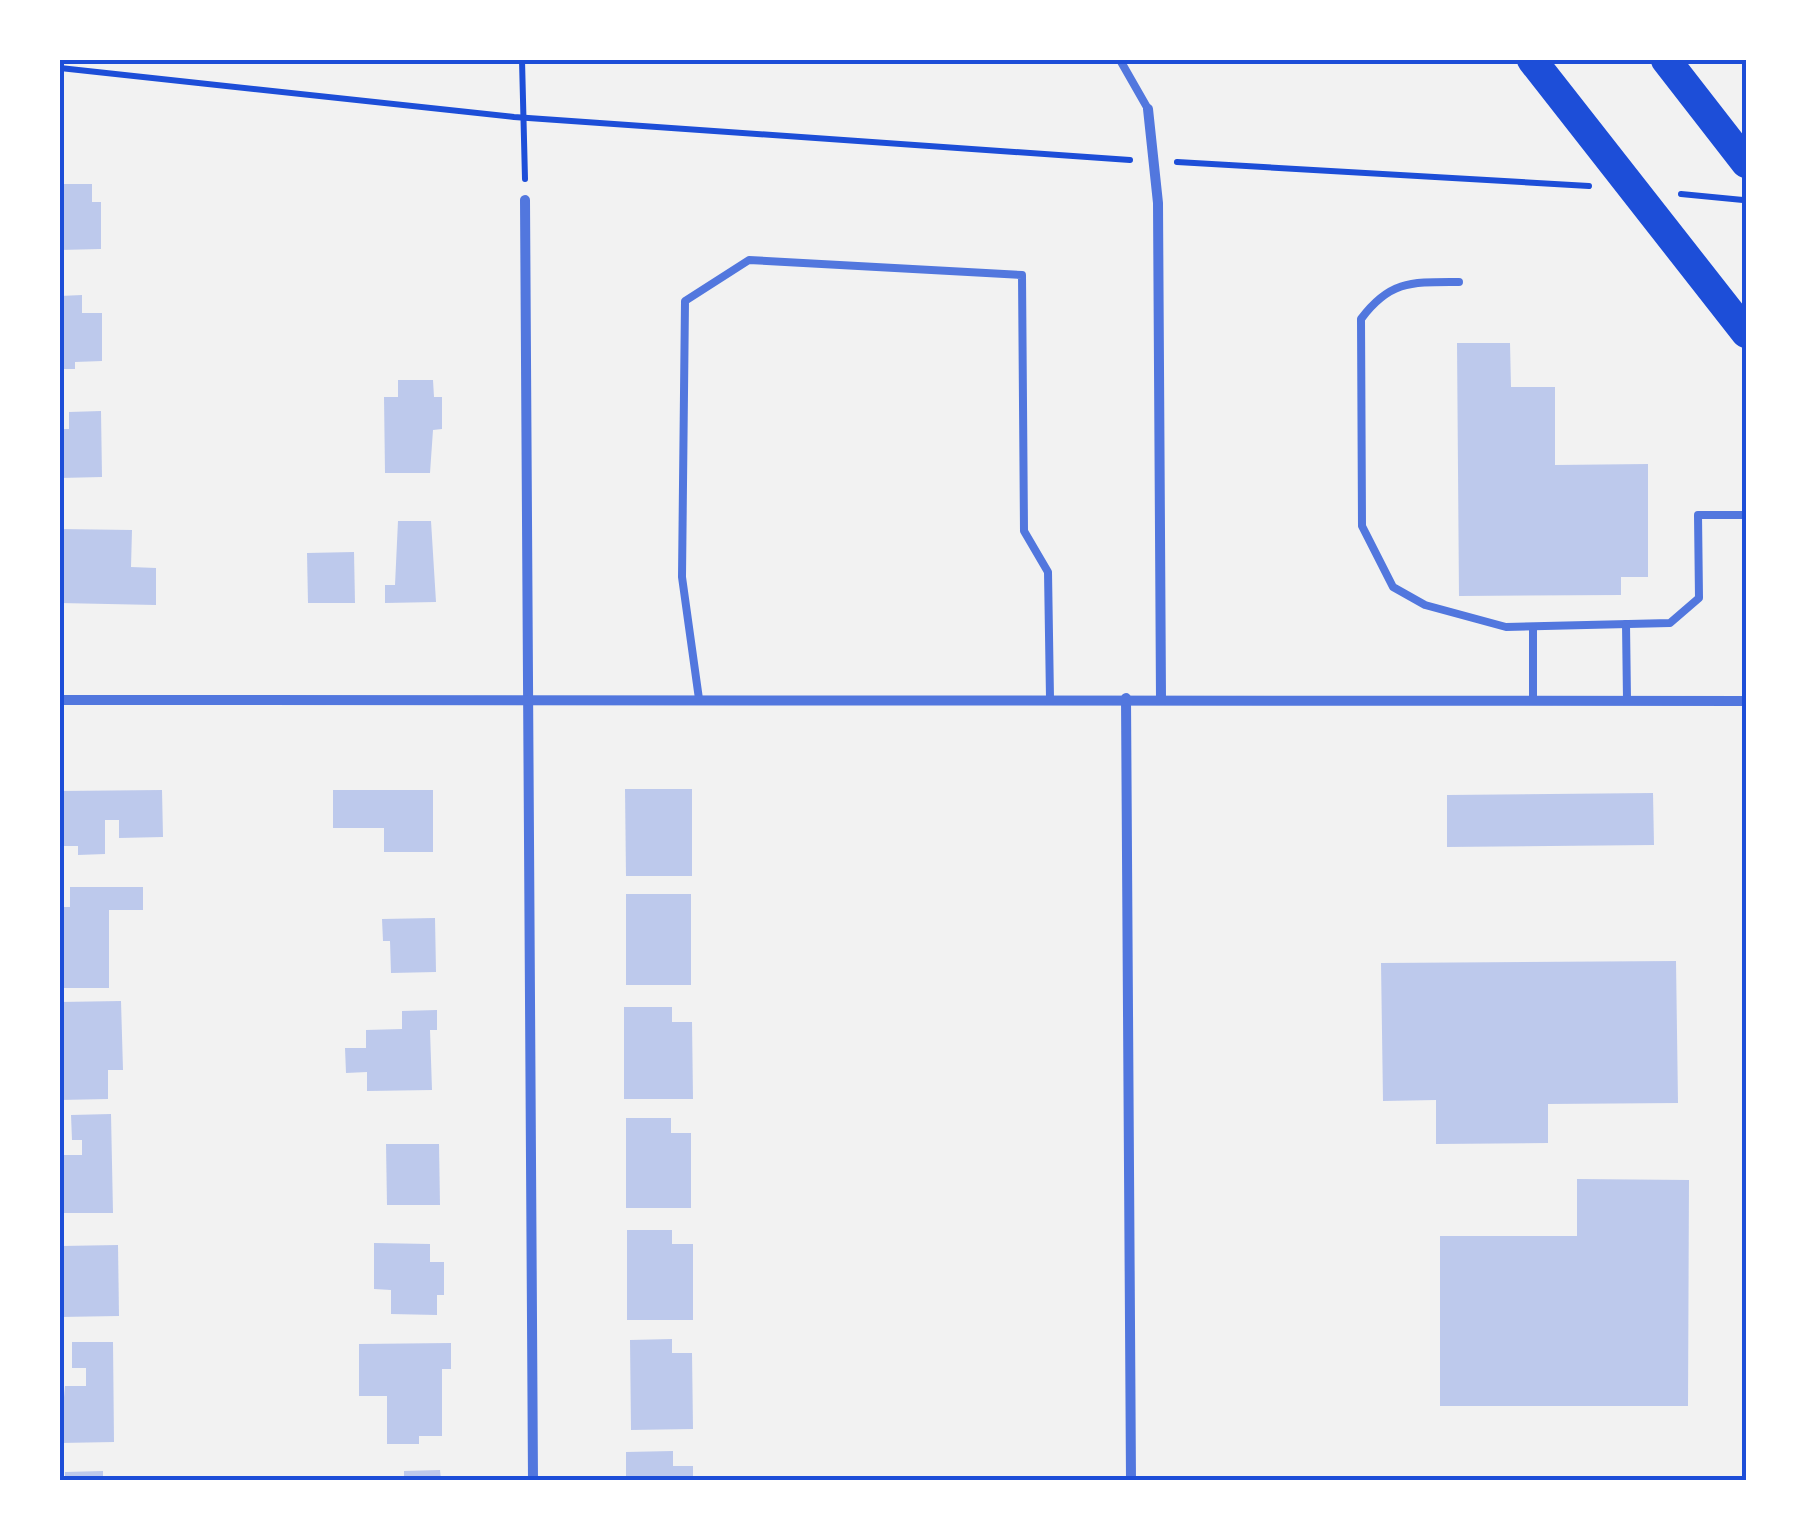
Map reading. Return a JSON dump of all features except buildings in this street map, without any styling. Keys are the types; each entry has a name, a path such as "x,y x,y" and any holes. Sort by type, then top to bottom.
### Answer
{"highway":[{"path":"1532,60 1746,333"},
{"path":"1666,60 1746,162"}],"street":[{"path":"1148,109 1158,203 1161,698"},
{"path":"525,200 533,1480"},
{"path":"1126,698 1131,1480"},
{"path":"60,700 1746,701"}],"lane":[{"path":"1120,60 1148,109"},
{"path":"698,699 682,577 685,300 749,260 1022,274 1024,531 1048,572 1050,698"},
{"path":"1458,282 1422,282 1381,293 1360,319 1362,526 1392,587 1425,605 1506,627 1670,623 1699,598 1698,515 1746,515"},
{"path":"1626,624 1628,700"},
{"path":"1533,626 1533,700"}],"path":[{"path":"522,60 525,200"},
{"path":"60,68 523,118 1153,162 1596,187"},
{"path":"1675,194 1746,200"}]}
